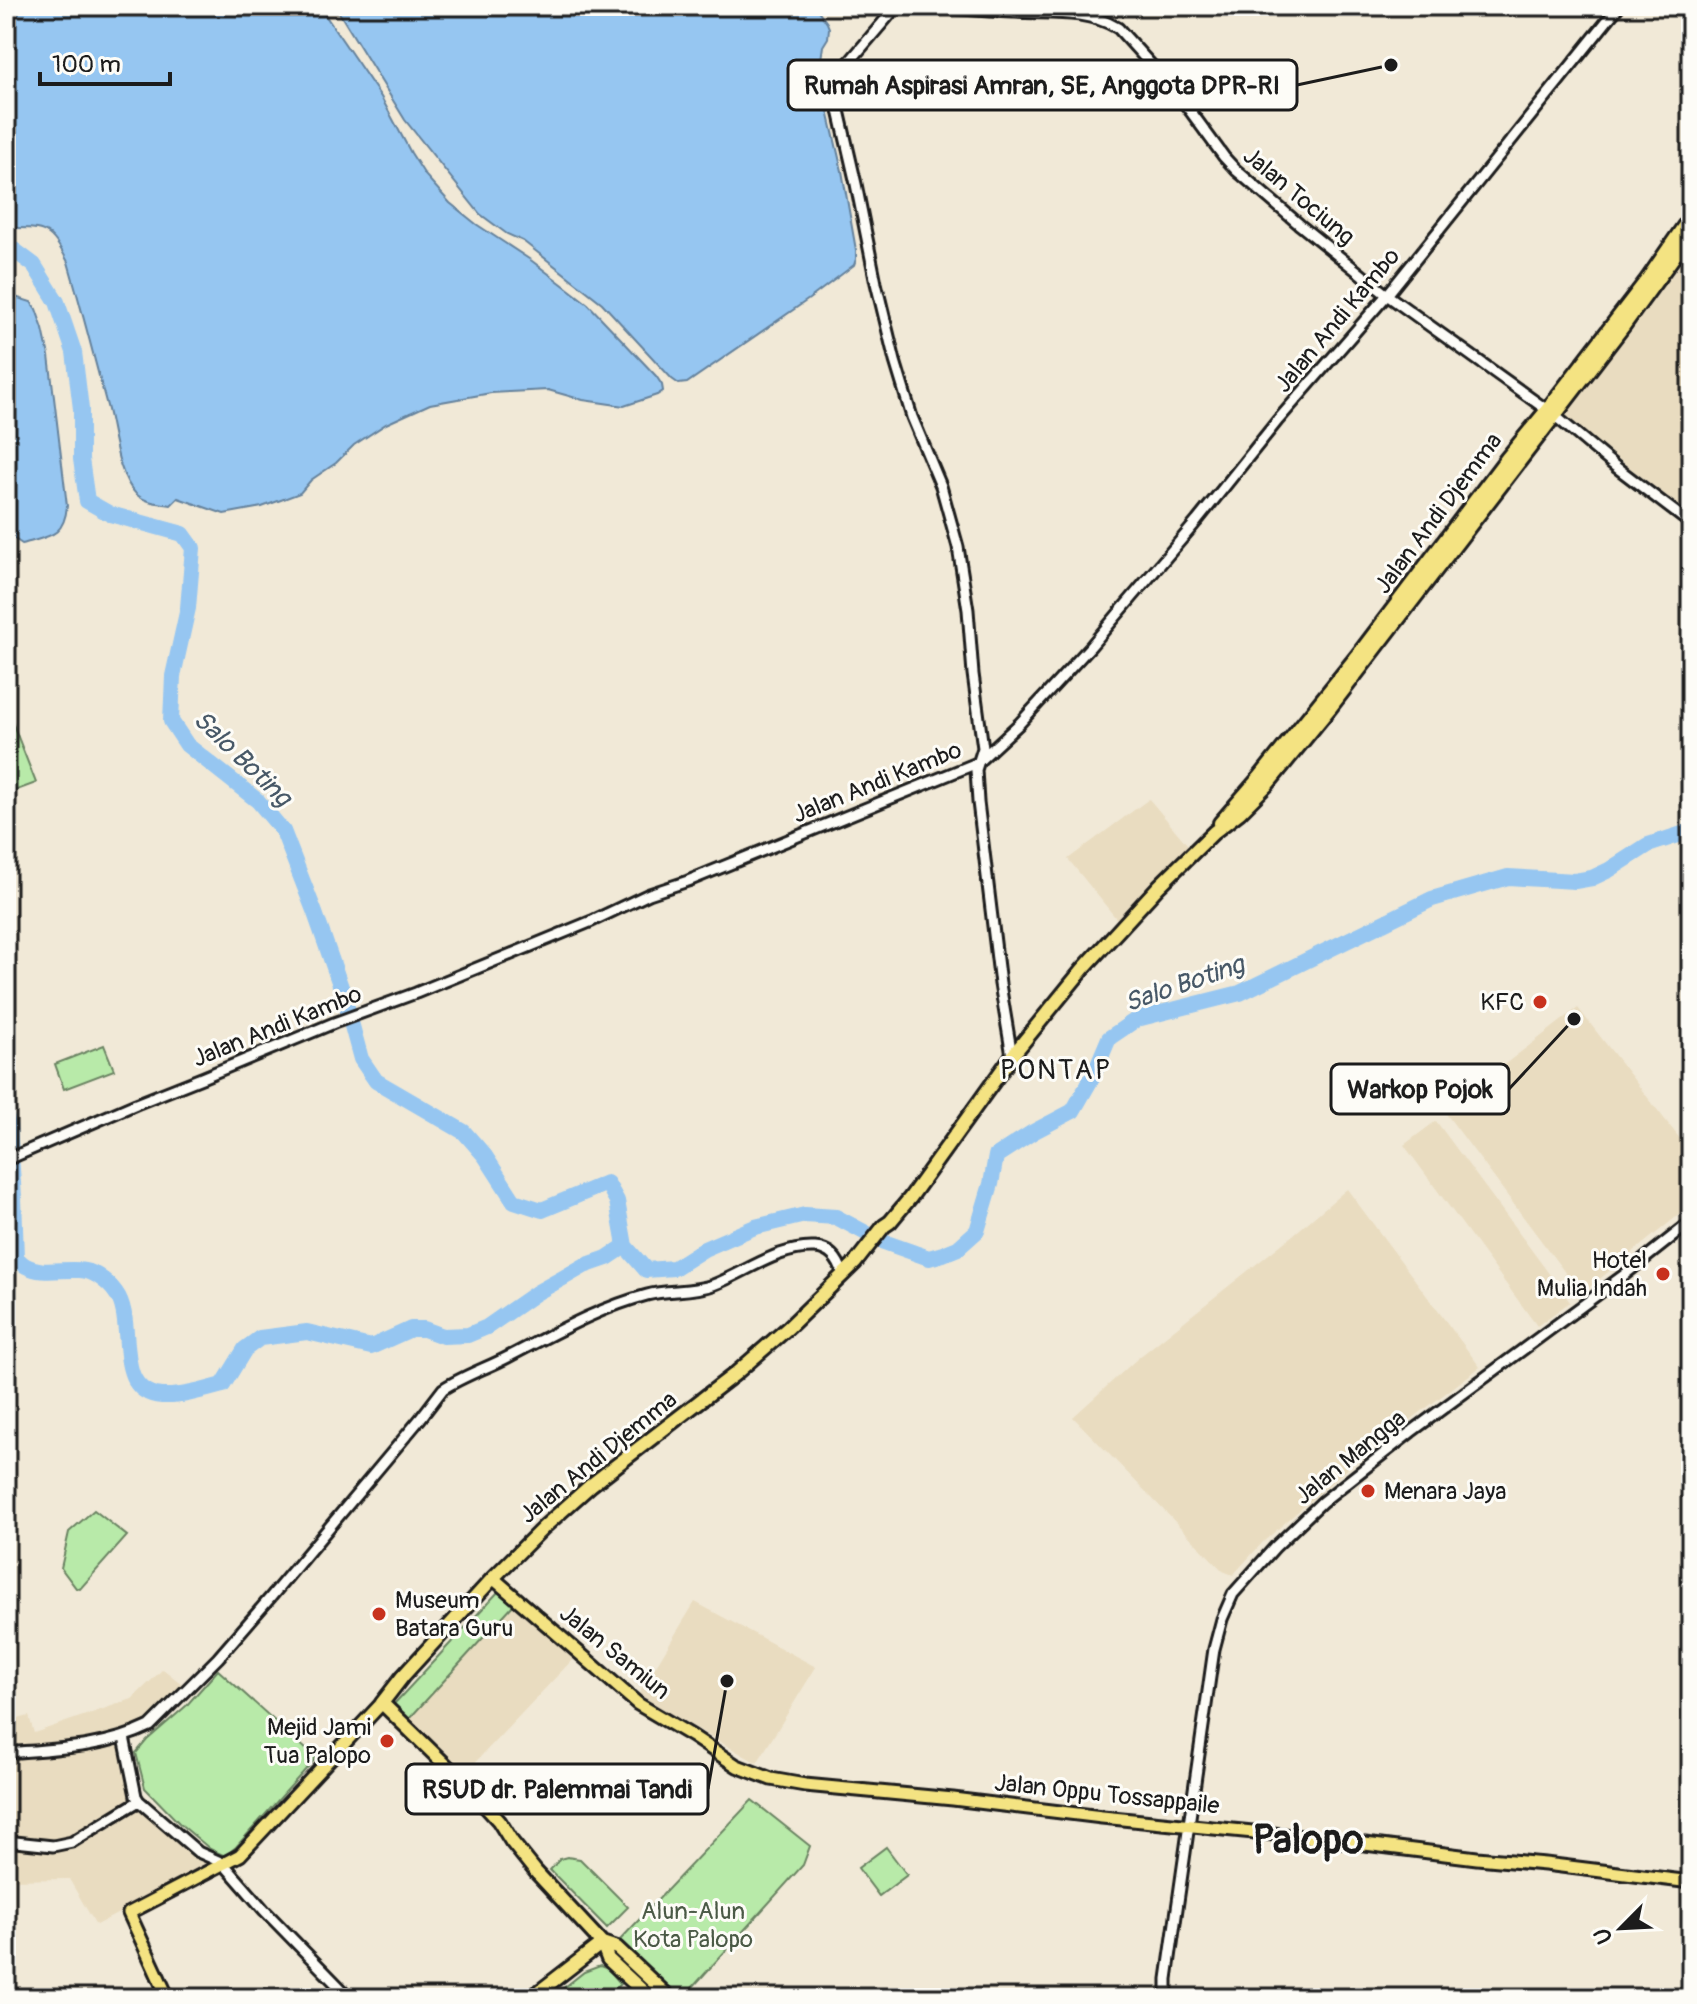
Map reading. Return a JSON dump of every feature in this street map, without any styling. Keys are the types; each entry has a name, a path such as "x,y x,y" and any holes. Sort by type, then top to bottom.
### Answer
{"highway":[{"name":"Jalan Andi Djemma","path":"1550,413 1691,216"},
{"name":"Jalan Andi Djemma","path":"382,1703 493,1578 571,1502 735,1374 866,1253 910,1198 1012,1056 1083,969 1159,886 1214,832 1233,807 1263,782 1507,458 1550,413 1625,324 1691,233"},
{"path":"382,1703 490,1812 536,1872 602,1943 608,1959 650,1998"},
{"path":"531,1998 602,1943"},
{"path":"602,1943 617,1948 670,1998"}],"main road":[{"name":"Jalan Samiun","path":"493,1578 638,1704 737,1766 757,1774"},
{"name":"Jalan Andi Djemma","path":"168,1998 129,1913 240,1855 382,1703"},
{"name":"Jalan Oppu Tossappaile","path":"757,1774 805,1785 1333,1840 1691,1882"}],"street":[{"name":"Jalan Tociung","path":"939,6 1072,14 1106,21 1124,34 1180,97 1236,170 1387,295 1550,413 1691,524"},
{"name":"Jalan Andi Kambo","path":"9,1158 334,1023 592,921 649,894 977,763 1019,724 1090,647 1197,521 1278,420 1387,295 1619,6"},
{"path":"896,8 845,67 835,86 835,93 895,361 912,417 941,486 958,547 983,748 977,763 978,802 1012,1056"},
{"name":"Jalan Mangga","path":"1167,1998 1167,1979 1214,1649 1233,1594 1267,1555 1322,1502 1691,1222"},
{"path":"6,1753 87,1745 124,1737 150,1726 218,1658 450,1384 607,1309 653,1293 686,1291 711,1285 796,1249 828,1251 837,1260 843,1275"},
{"path":"124,1737 139,1801 198,1852 223,1863 350,1998"},
{"path":"6,1841 53,1846 72,1842 139,1801"}],"shaded area":[{"path":"1681,263 1691,270 1691,515 1564,417"},
{"path":"1149,799 1192,850 1119,922 1068,859"},
{"path":"1578,1008 1691,1153 1691,1205 1581,1294 1444,1111"},
{"path":"1436,1121 1570,1302 1537,1326 1404,1145"},
{"path":"1347,1189 1480,1367 1350,1466 1263,1542 1233,1575 1223,1571 1073,1417 1138,1358"},
{"path":"695,1602 816,1667 757,1763 638,1695"},
{"path":"514,1604 575,1657 466,1772 409,1719"},
{"path":"163,1669 192,1692 152,1730 132,1740 139,1790 212,1864 96,1925 69,1879 6,1880 6,1722 29,1716 34,1733 132,1699"}],"green space":[{"path":"9,714 36,783 6,794 6,715"},
{"path":"104,1045 114,1070 64,1089 55,1064"},
{"path":"94,1510 127,1536 80,1589 61,1568 69,1532"},
{"path":"499,1591 514,1604 409,1719 394,1704"},
{"path":"218,1670 316,1758 225,1856 210,1849 179,1823 145,1788 136,1753 186,1706"},
{"name":"Alun-Alun Kota Palopo","path":"752,1800 810,1846 803,1865 680,1998 620,1940"},
{"path":"886,1847 907,1875 879,1896 858,1868"},
{"path":"560,1859 580,1859 628,1907 607,1928 550,1870"},
{"path":"600,1966 608,1969 621,1984 607,1998 551,1998 584,1972"}],"water":[{"path":"6,6 319,6 381,97 425,175 450,203 588,304 656,376 663,391 624,406 583,400 548,390 491,393 430,404 386,424 354,445 336,463 311,480 300,493 262,507 224,514 178,498 171,505 140,497 130,486 120,464 68,262 50,235 38,229 6,228"},
{"path":"335,6 815,6 829,28 820,66 822,85 842,171 856,250 854,265 687,383 679,384 602,303 523,241 507,234 480,214 405,120"},
{"path":"15,297 31,302 43,329 67,506 58,530 47,537 22,544 6,533 6,300"}],"waterway":[{"name":"Salo Boting","path":"6,255 14,250 34,265 57,302 74,352 87,501 110,514 183,534 193,548 188,608 173,676 171,721 187,745 258,801 283,831 343,993 361,1059 376,1081 464,1132 485,1156 514,1201 542,1210 607,1183 617,1201 625,1246 646,1270 674,1268 704,1249 755,1227 805,1215 836,1217 881,1241 929,1258 958,1248 977,1231 996,1156 1073,1111 1093,1076 1109,1038 1137,1019 1240,993 1432,899 1508,877 1575,881 1592,878 1648,845 1691,831"},
{"name":"Salo Boting","path":"6,1117 16,1258 25,1265 43,1271 89,1272 108,1284 122,1305 128,1354 136,1382 146,1392 162,1396 223,1385 245,1349 260,1338 307,1332 371,1347 411,1329 424,1329 443,1336 468,1335 487,1327 536,1293 625,1246"}],"place":[{"name":"Rumah Aspirasi Amran, SE, Anggota DPR-RI","path":"1391,65"},
{"name":"KFC","path":"1540,1002"},
{"name":"Warkop Pojok","path":"1574,1019"},
{"name":"Hotel Mulia Indah","path":"1663,1274"},
{"name":"Menara Jaya","path":"1368,1491"},
{"name":"Museum Batara Guru","path":"379,1614"},
{"name":"RSUD dr. Palemmai Tandi","path":"727,1681"},
{"name":"Mejid Jami Tua Palopo","path":"387,1741"}],"district":[{"name":"PONTAP","path":"1056,1069"},
{"name":"Palopo","path":"1308,1839"}]}
